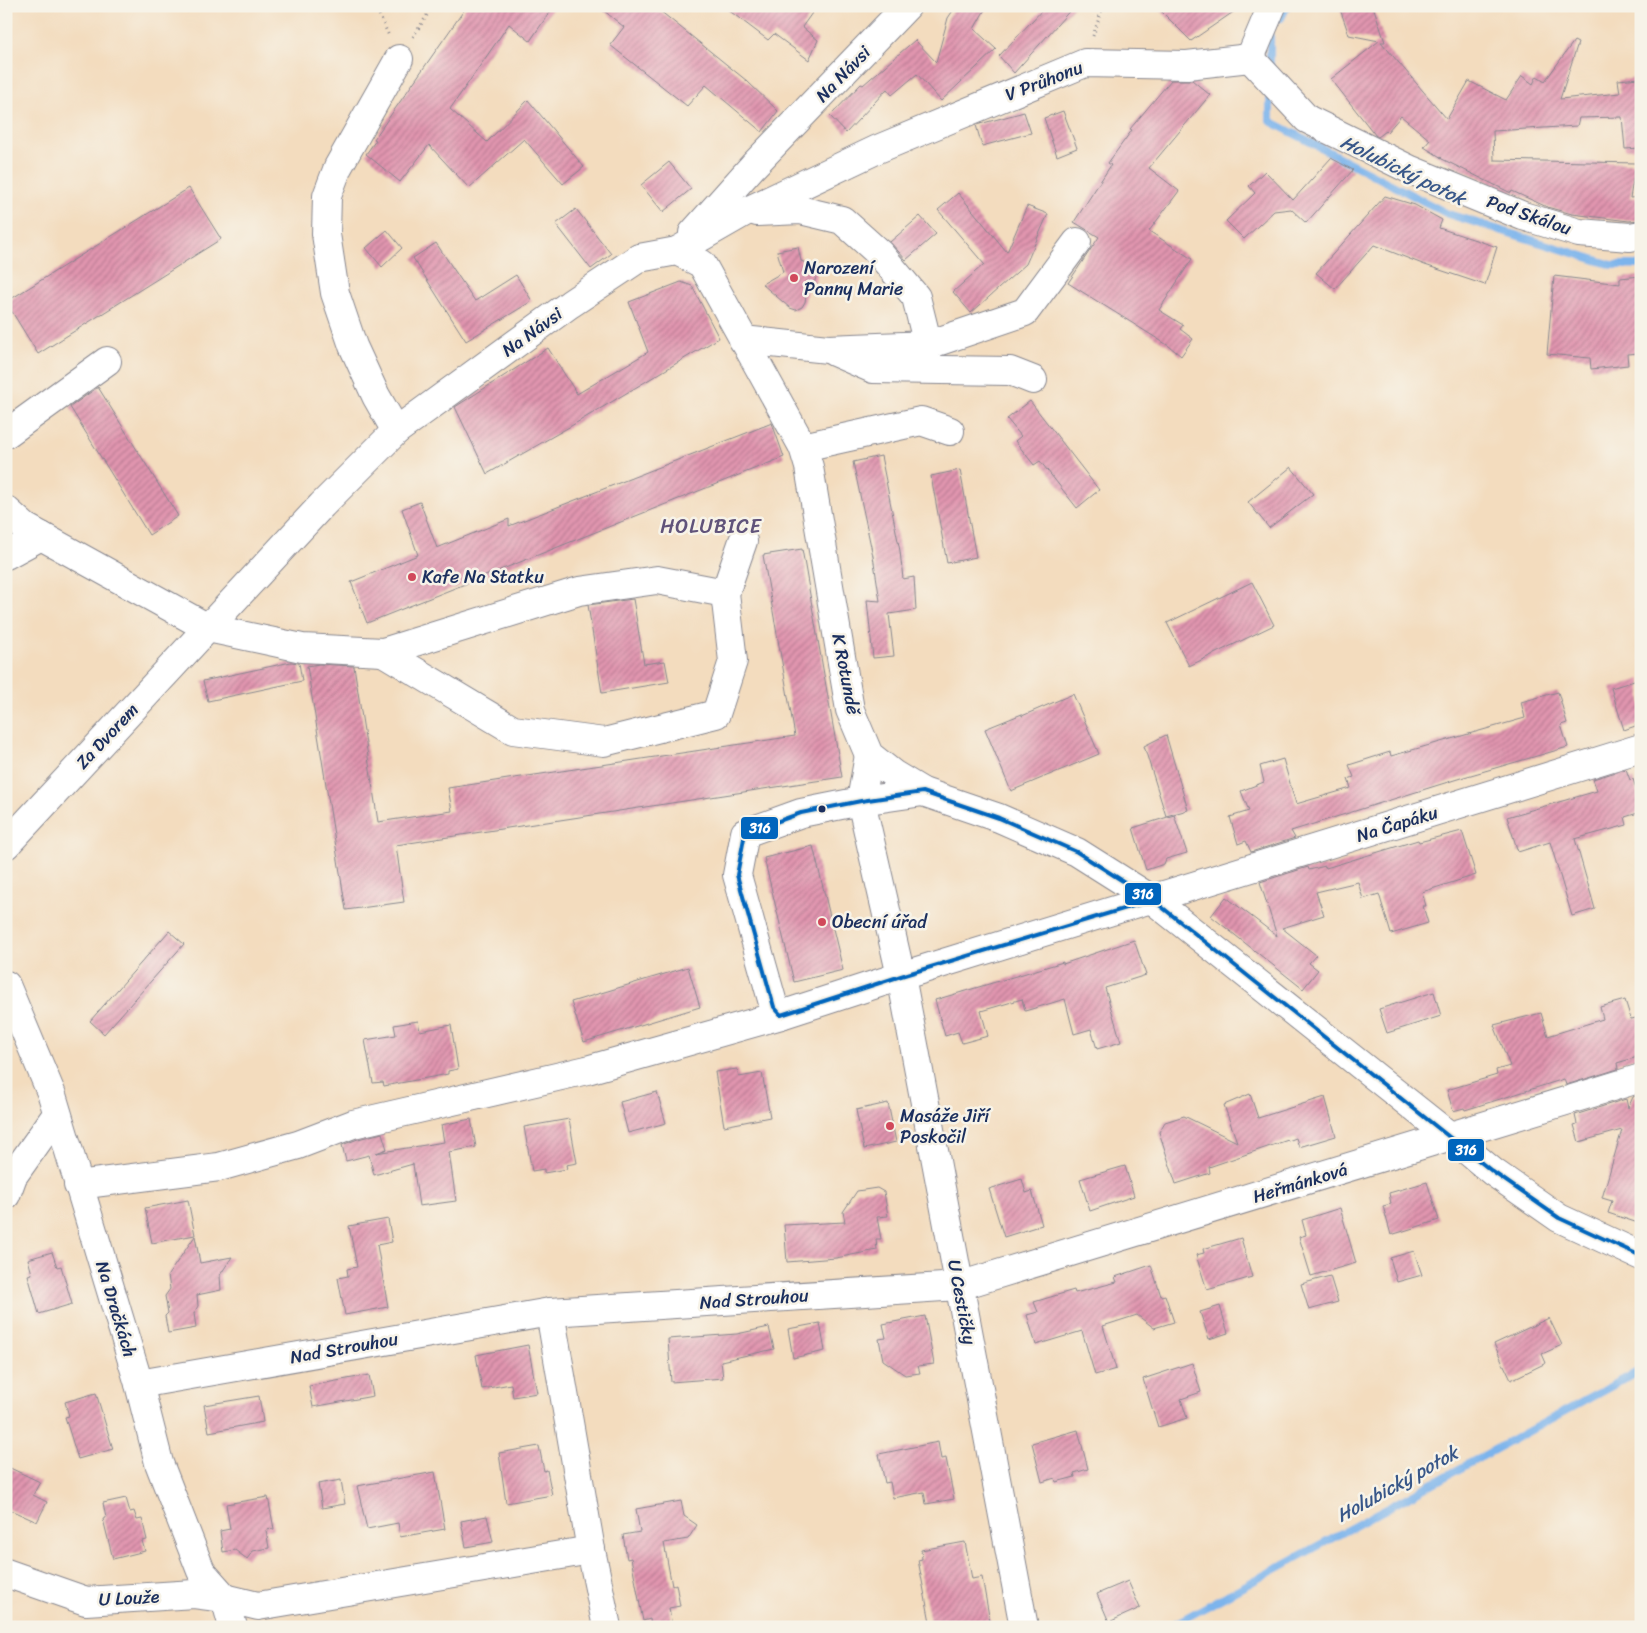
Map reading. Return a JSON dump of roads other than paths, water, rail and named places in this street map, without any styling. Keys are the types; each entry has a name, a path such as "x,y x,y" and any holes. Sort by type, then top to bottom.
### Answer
{"street":[{"name":"Na Návsi","path":"676,251 753,166 907,6"},
{"path":"1250,58 1272,6"},
{"name":"V Průhonu","path":"878,149 1085,63 1186,65 1250,58"},
{"name":"Pod Skálou","path":"1250,58 1307,119 1411,170 1523,216 1579,233 1630,237 1641,235"},
{"path":"396,431 376,396 353,346 336,293 326,234 327,196 338,167 399,59"},
{"name":"Na Návsi","path":"396,431 570,304 639,258 676,251 743,213 878,149"},
{"name":"Na Návsi","path":"743,213 800,210 842,220 880,254 916,297 928,345"},
{"path":"743,340 828,349 928,345 1025,312 1078,242"},
{"path":"676,251 702,264 802,447 921,422 950,431"},
{"path":"828,349 873,369 1010,372 1033,380"},
{"path":"6,434 107,360"},
{"name":"Za Dvorem","path":"6,845 322,505 396,431"},
{"name":"K Rotundě","path":"802,447 809,467 850,710 869,755 893,774 923,792 999,818 1077,852 1153,900 1493,1172 1559,1218 1641,1256"},
{"path":"6,510 25,528 208,628 302,648 383,652 579,591 657,580 725,593"},
{"path":"6,555 41,536"},
{"path":"383,652 513,730 604,742 716,714 732,661 725,593 743,541"},
{"name":"Na Čapáku","path":"78,1185 219,1167 298,1145 353,1124 587,1070 781,1015 901,976 1153,900 1641,748"},
{"path":"861,801 869,755"},
{"path":"781,1015 774,1007 737,875 745,834 801,813 861,801 923,792"},
{"name":"U Cestičky","path":"861,801 901,976 1024,1627"},
{"name":"Na Dračkách","path":"6,985 52,1095 139,1384 159,1463 201,1571 226,1598 233,1627"},
{"name":"Heřmánková","path":"959,1286 1641,1078"},
{"path":"6,1195 13,1176 57,1114"},
{"name":"Nad Strouhou","path":"139,1384 550,1312 959,1286"},
{"path":"550,1312 591,1550 607,1627"},
{"path":"226,1598 258,1606 591,1550"},
{"name":"U Louže","path":"6,1573 86,1601 194,1594 226,1598"}],"waterway":[{"name":"Holubický potok","path":"1281,18 1287,6"},
{"name":"Holubický potok","path":"1270,37 1270,68"},
{"name":"Holubický potok","path":"1270,89 1270,121 1448,214 1612,265 1641,265"},
{"name":"Holubický potok","path":"1169,1627 1641,1370"}],"place":[{"name":"Narození Panny Marie","path":"794,278"},
{"name":"Kafe Na Statku","path":"412,577"},
{"name":"Obecní úřad","path":"822,922"},
{"name":"Masáže Jiří Poskočil","path":"890,1126"}],"district":[{"name":"HOLUBICE","path":"711,526"}]}
